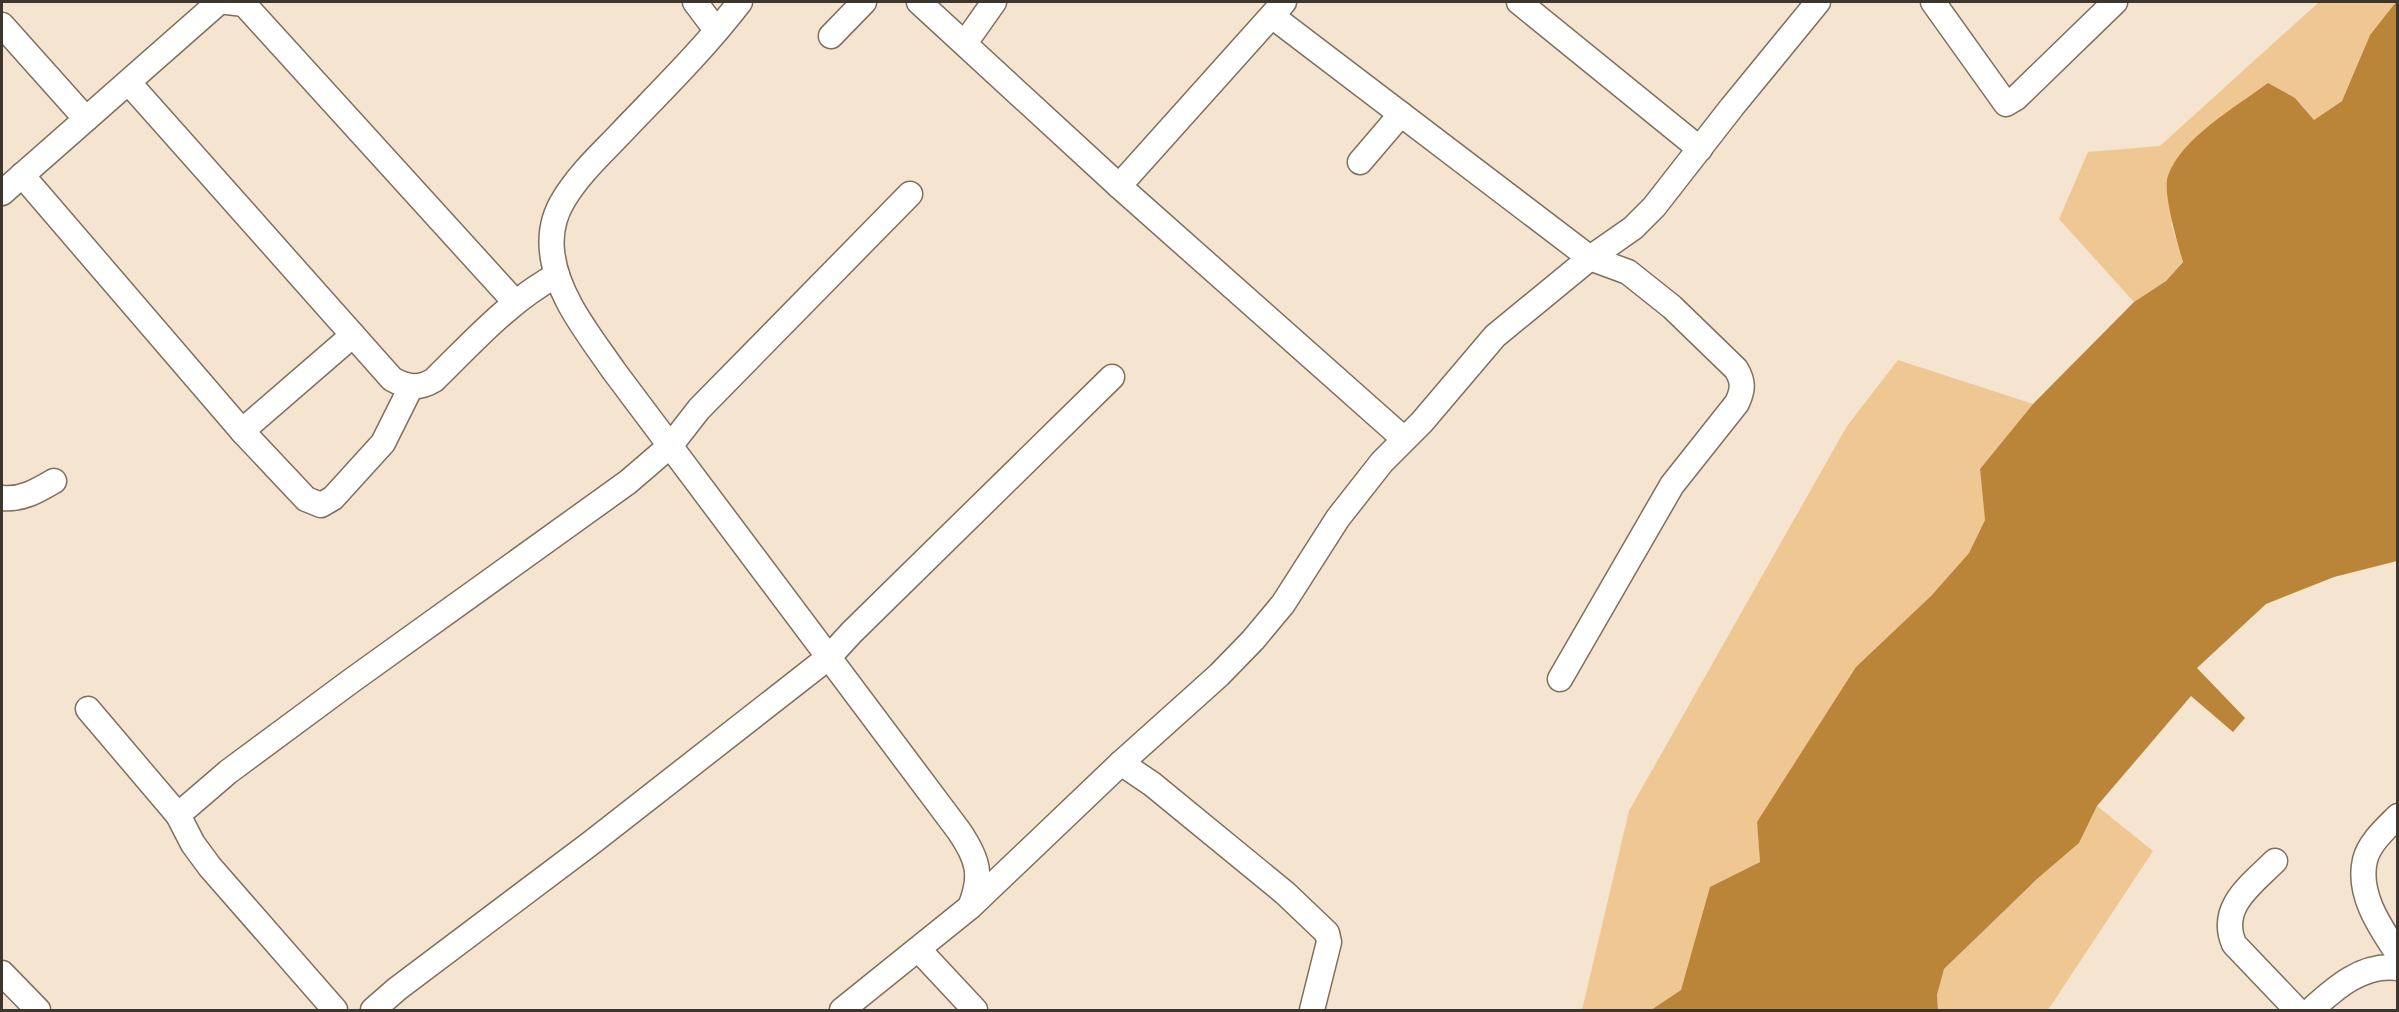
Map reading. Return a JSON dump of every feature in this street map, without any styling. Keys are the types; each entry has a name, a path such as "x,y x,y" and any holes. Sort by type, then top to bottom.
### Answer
{"street":[{"path":"2,194 219,2"},
{"path":"227,2 244,4 515,302"},
{"path":"696,2 716,30"},
{"path":"740,2 578,179 563,200 555,217 551,234 557,275 568,300 614,371 968,844 976,861 979,876 970,907"},
{"path":"831,36 864,2"},
{"path":"919,2 1119,186 1404,439"},
{"path":"964,43 994,2"},
{"path":"1520,2 1700,149"},
{"path":"842,1011 970,907 1121,763 1219,675 1253,640 1283,604 1358,490 1495,336 1590,258 1633,228 1654,207 1818,2"},
{"path":"1933,2 2006,104 2016,98 2115,2"},
{"path":"1119,186 1278,9 1401,114 1590,258 1628,272 1672,307 1736,369 1742,379 1742,391 1737,404 1672,485 1560,679"},
{"path":"2,25 86,119"},
{"path":"129,83 393,379 411,387 423,387 434,380 515,302 532,288 557,275"},
{"path":"1360,162 1401,114"},
{"path":"22,176 242,431 306,499 321,505 333,498 383,443 411,387"},
{"path":"177,815 228,772 351,681 628,482 671,445 699,409 910,194"},
{"path":"242,431 354,335"},
{"path":"373,1011 397,989 591,843 829,657 1112,377"},
{"path":"2,498 14,499 30,495 54,481"},
{"path":"88,709 177,815 193,844 210,867 335,1011"},
{"path":"1121,763 1152,784 1285,893 1326,933 1329,942 1312,1011"},
{"path":"2397,816 2378,836 2365,859 2364,891 2397,954"},
{"path":"2275,861 2238,898 2229,922 2229,932 2234,944 2297,1011"},
{"path":"919,950 975,1011"},
{"path":"2311,1011 2332,991 2364,971 2386,967 2397,968"},
{"path":"2,974 38,1011"}],"shaded area":[{"path":"2319,2 2396,2 2370,35 2342,101 2314,120 2295,98 2171,223 2183,261 2166,281 2134,302 2059,219 2088,152 2160,146"},
{"path":"2398,2 2397,561 2334,577 2266,604 2197,668 2245,718 2233,732 2191,696 2097,806 2079,843 2037,879 1944,969 1937,995 1938,1010 1651,1010 1681,990 1710,887 1760,862 1757,822 1856,667 1931,596 1969,553 1985,520 1980,469 2033,404 2134,302 2166,281 2183,262 2167,193 2168,176 2175,162 2197,136 2211,124 2268,83 2295,98 2314,120 2342,101 2370,35"},
{"path":"1898,360 2033,404 1980,469 1985,520 1969,553 1931,596 1757,822 1760,862 1711,887 1681,990 1651,1010 1582,1010 1629,811 1847,426"},
{"path":"2097,806 2153,851 2048,1010 1938,1010 1937,995 1944,969 2037,879 2079,843"}]}
